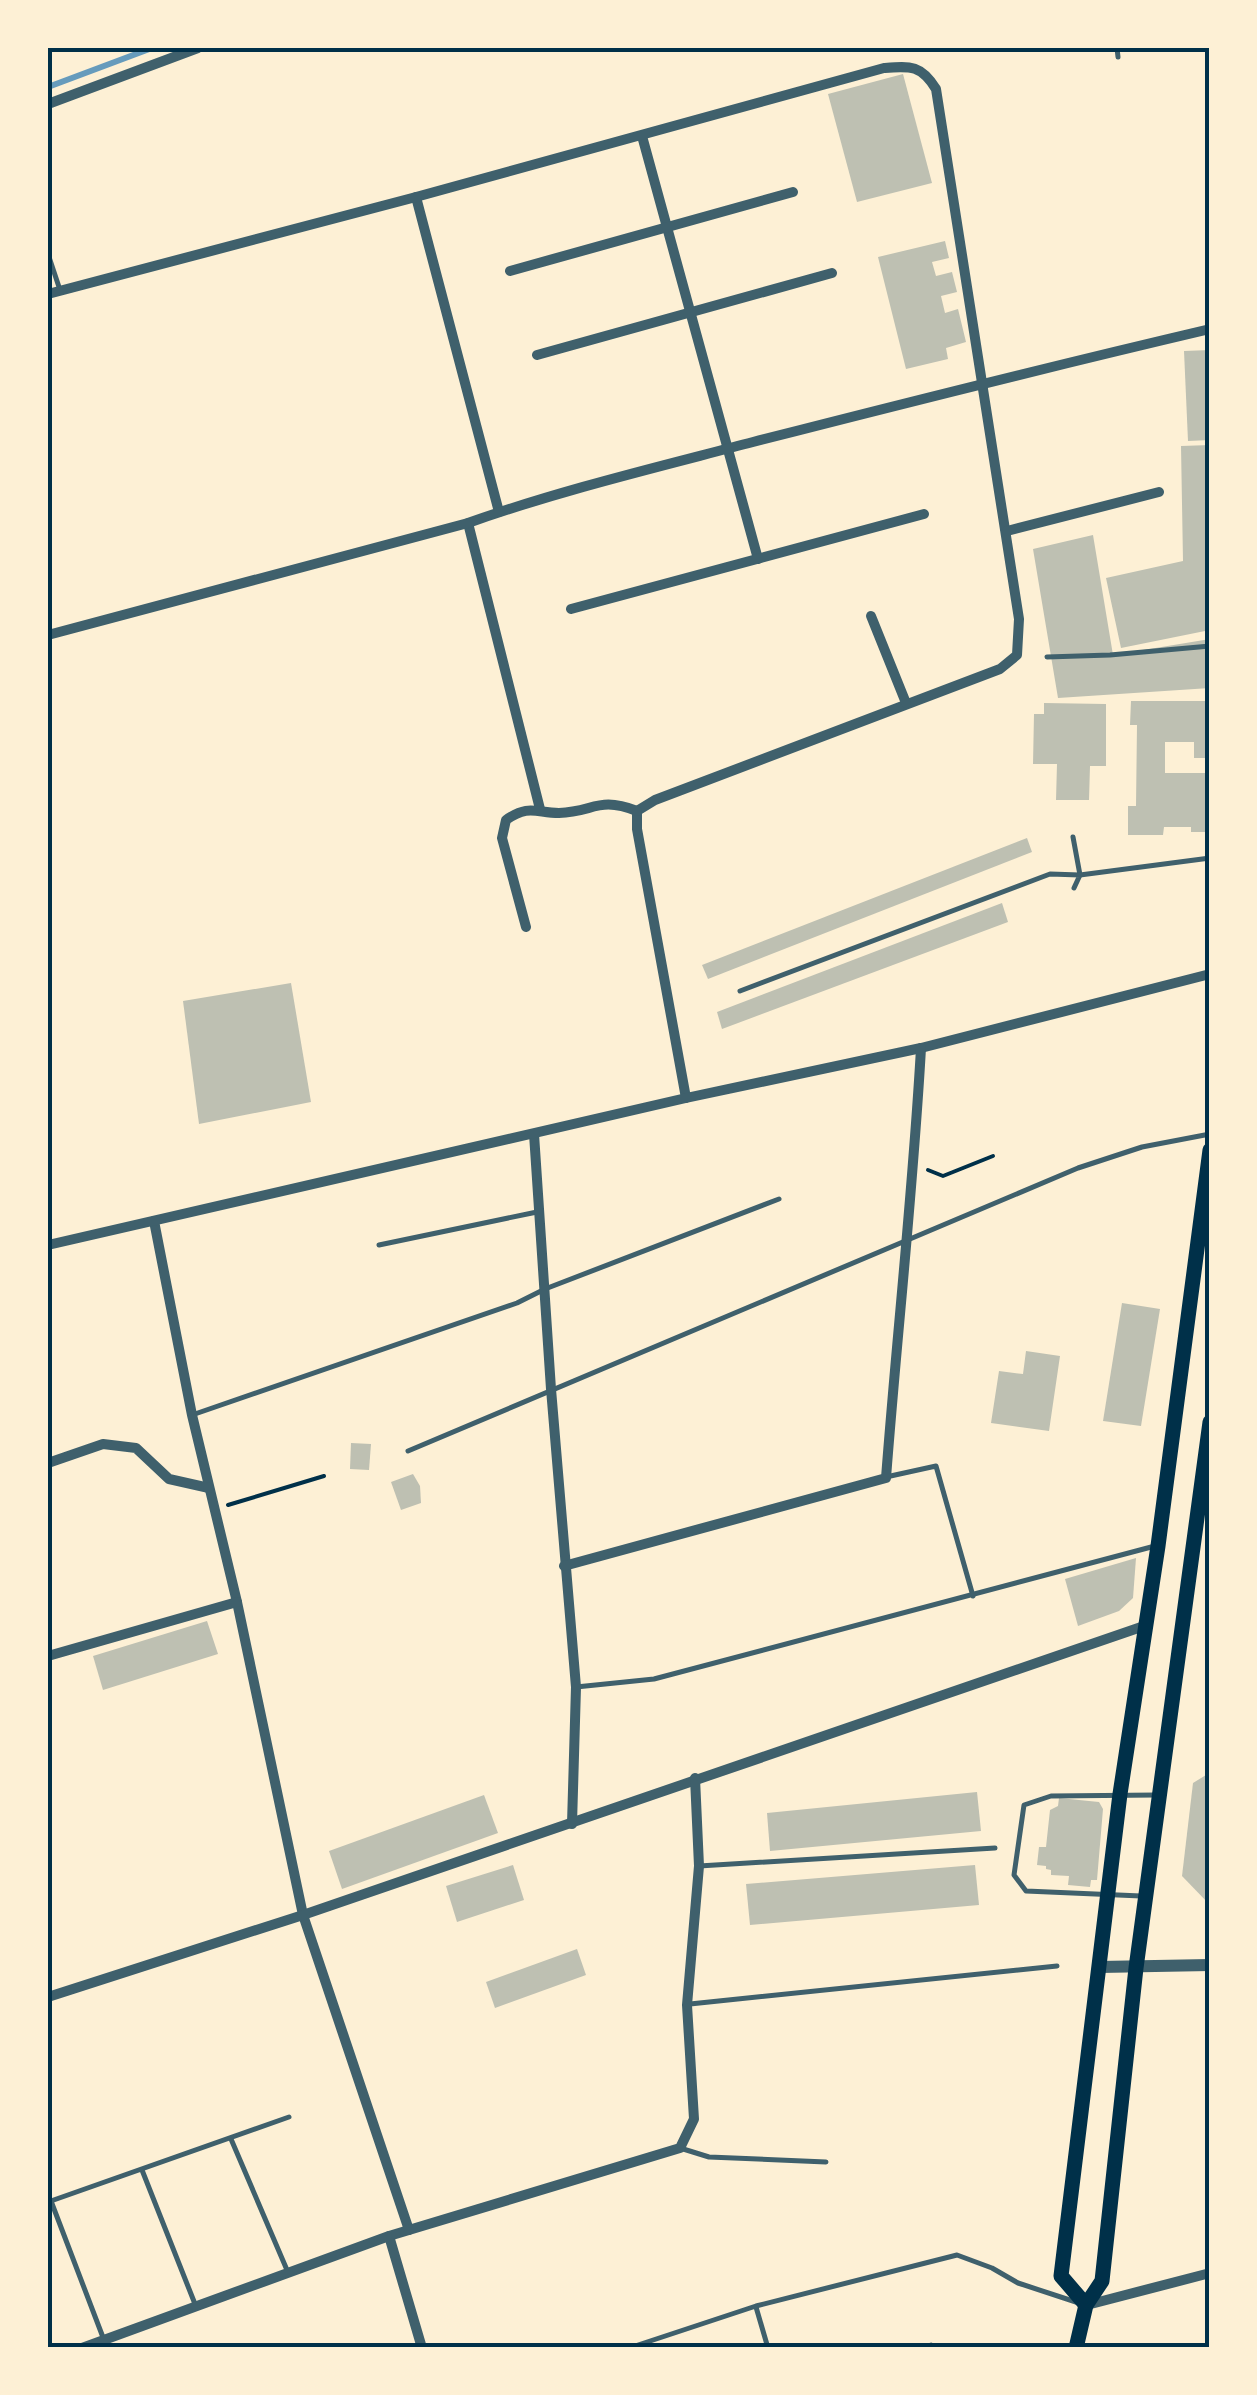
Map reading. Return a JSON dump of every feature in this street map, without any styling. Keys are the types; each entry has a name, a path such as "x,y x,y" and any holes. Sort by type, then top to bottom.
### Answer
{"main road":[{"path":"1086,2306 1062,2276 1120,1794 1147,1625 1210,1150"},
{"path":"1076,2348 1086,2306 1102,2281 1136,1968 1210,1422"}],"street":[{"path":"48,104 198,48"},
{"path":"54,292 884,68 909,66 926,73 936,89 984,382 1019,619 1017,654 1000,670 906,703 637,810 616,802 558,813 540,808 516,814 506,820 502,838 526,927"},
{"path":"642,136 758,559"},
{"path":"510,271 794,192"},
{"path":"416,197 499,512"},
{"path":"537,354 832,273"},
{"path":"48,635 468,523 729,448 1210,329"},
{"path":"1006,531 1159,492"},
{"path":"572,609 924,514"},
{"path":"468,523 540,808"},
{"path":"872,616 906,703"},
{"path":"637,810 637,829 686,1098"},
{"path":"48,1245 921,1048 1210,974"},
{"path":"564,1566 886,1478 921,1048"},
{"path":"534,1134 550,1388 576,1687 572,1824"},
{"path":"154,1221 192,1416 237,1602 303,1915 409,2230"},
{"path":"48,1463 102,1444 136,1448 170,1478 209,1488"},
{"path":"48,1656 237,1602"},
{"path":"48,1997 572,1824 695,1778 1147,1625"},
{"path":"82,2348 390,2236 680,2148 694,2119 687,2005 699,1866 695,1778"},
{"path":"1100,1968 1210,1965"},
{"path":"390,2236 422,2348"},
{"path":"1086,2306 1210,2273"}],"lane":[{"path":"1117,48 1118,57"},
{"path":"48,254 54,292"},
{"path":"1047,657 1110,656 1210,646"},
{"path":"1073,837 1080,875 1074,888"},
{"path":"740,991 1050,874 1080,875 1210,858"},
{"path":"408,1451 904,1239 1094,1163 1142,1147 1210,1134"},
{"path":"192,1416 517,1303 779,1198"},
{"path":"379,1245 540,1211"},
{"path":"886,1478 936,1466 973,1596"},
{"path":"576,1687 654,1678 1158,1546"},
{"path":"1146,1896 1026,1891 1014,1875 1024,1805 1051,1796 1159,1795"},
{"path":"699,1866 995,1848"},
{"path":"687,2005 1056,1966"},
{"path":"104,2340 49,2201 290,2118"},
{"path":"231,2138 288,2273"},
{"path":"680,2148 709,2157 826,2162"},
{"path":"142,2169 196,2306"},
{"path":"629,2348 756,2306 956,2255 1018,2283 1086,2306"},
{"path":"756,2306 768,2348"},
{"path":"922,2348 931,2345"}],"path":[{"path":"943,1176 993,1156"},
{"path":"214,1509 324,1476"}],"building":[{"path":"903,74 932,183 857,202 828,94"},
{"path":"945,241 949,258 932,262 936,276 952,272 957,292 941,296 945,313 958,309 966,342 946,348 948,359 906,369 878,257"},
{"path":"1210,350 1210,440 1188,441 1184,351"},
{"path":"1210,445 1210,630 1121,648 1106,578 1183,561 1181,446"},
{"path":"1093,535 1113,655 1210,639 1210,688 1058,698 1033,549"},
{"path":"1131,701 1210,701 1210,758 1194,758 1194,742 1165,742 1165,773 1210,773 1210,832 1164,827 1163,835 1128,835 1128,806 1136,806 1137,725 1130,725"},
{"path":"1044,703 1106,704 1106,766 1090,766 1089,800 1056,800 1057,764 1033,764 1034,714 1044,714"},
{"path":"1027,838 1032,852 708,979 702,965"},
{"path":"1002,903 1008,922 722,1029 717,1012"},
{"path":"291,983 311,1102 199,1124 183,1001"},
{"path":"1122,1303 1160,1309 1141,1426 1103,1421"},
{"path":"1026,1351 1060,1356 1049,1431 991,1423 999,1371 1023,1374"},
{"path":"351,1443 371,1444 369,1470 350,1469"},
{"path":"413,1474 420,1486 421,1503 401,1510 391,1482"},
{"path":"1136,1558 1133,1598 1119,1611 1078,1626 1065,1579"},
{"path":"207,1621 218,1654 103,1690 93,1656"},
{"path":"1210,1775 1210,1905 1182,1876 1193,1783"},
{"path":"977,1792 981,1831 770,1851 767,1813"},
{"path":"484,1795 498,1833 342,1889 329,1851"},
{"path":"1059,1798 1099,1802 1103,1809 1097,1880 1091,1880 1090,1887 1068,1885 1069,1876 1051,1875 1046,1866 1037,1865 1039,1847 1046,1847 1050,1810 1058,1806"},
{"path":"513,1865 524,1900 457,1922 446,1886"},
{"path":"975,1865 979,1905 750,1925 746,1884"},
{"path":"577,1949 586,1975 495,2008 486,1982"}],"waterway":[{"path":"48,87 152,48"}]}
